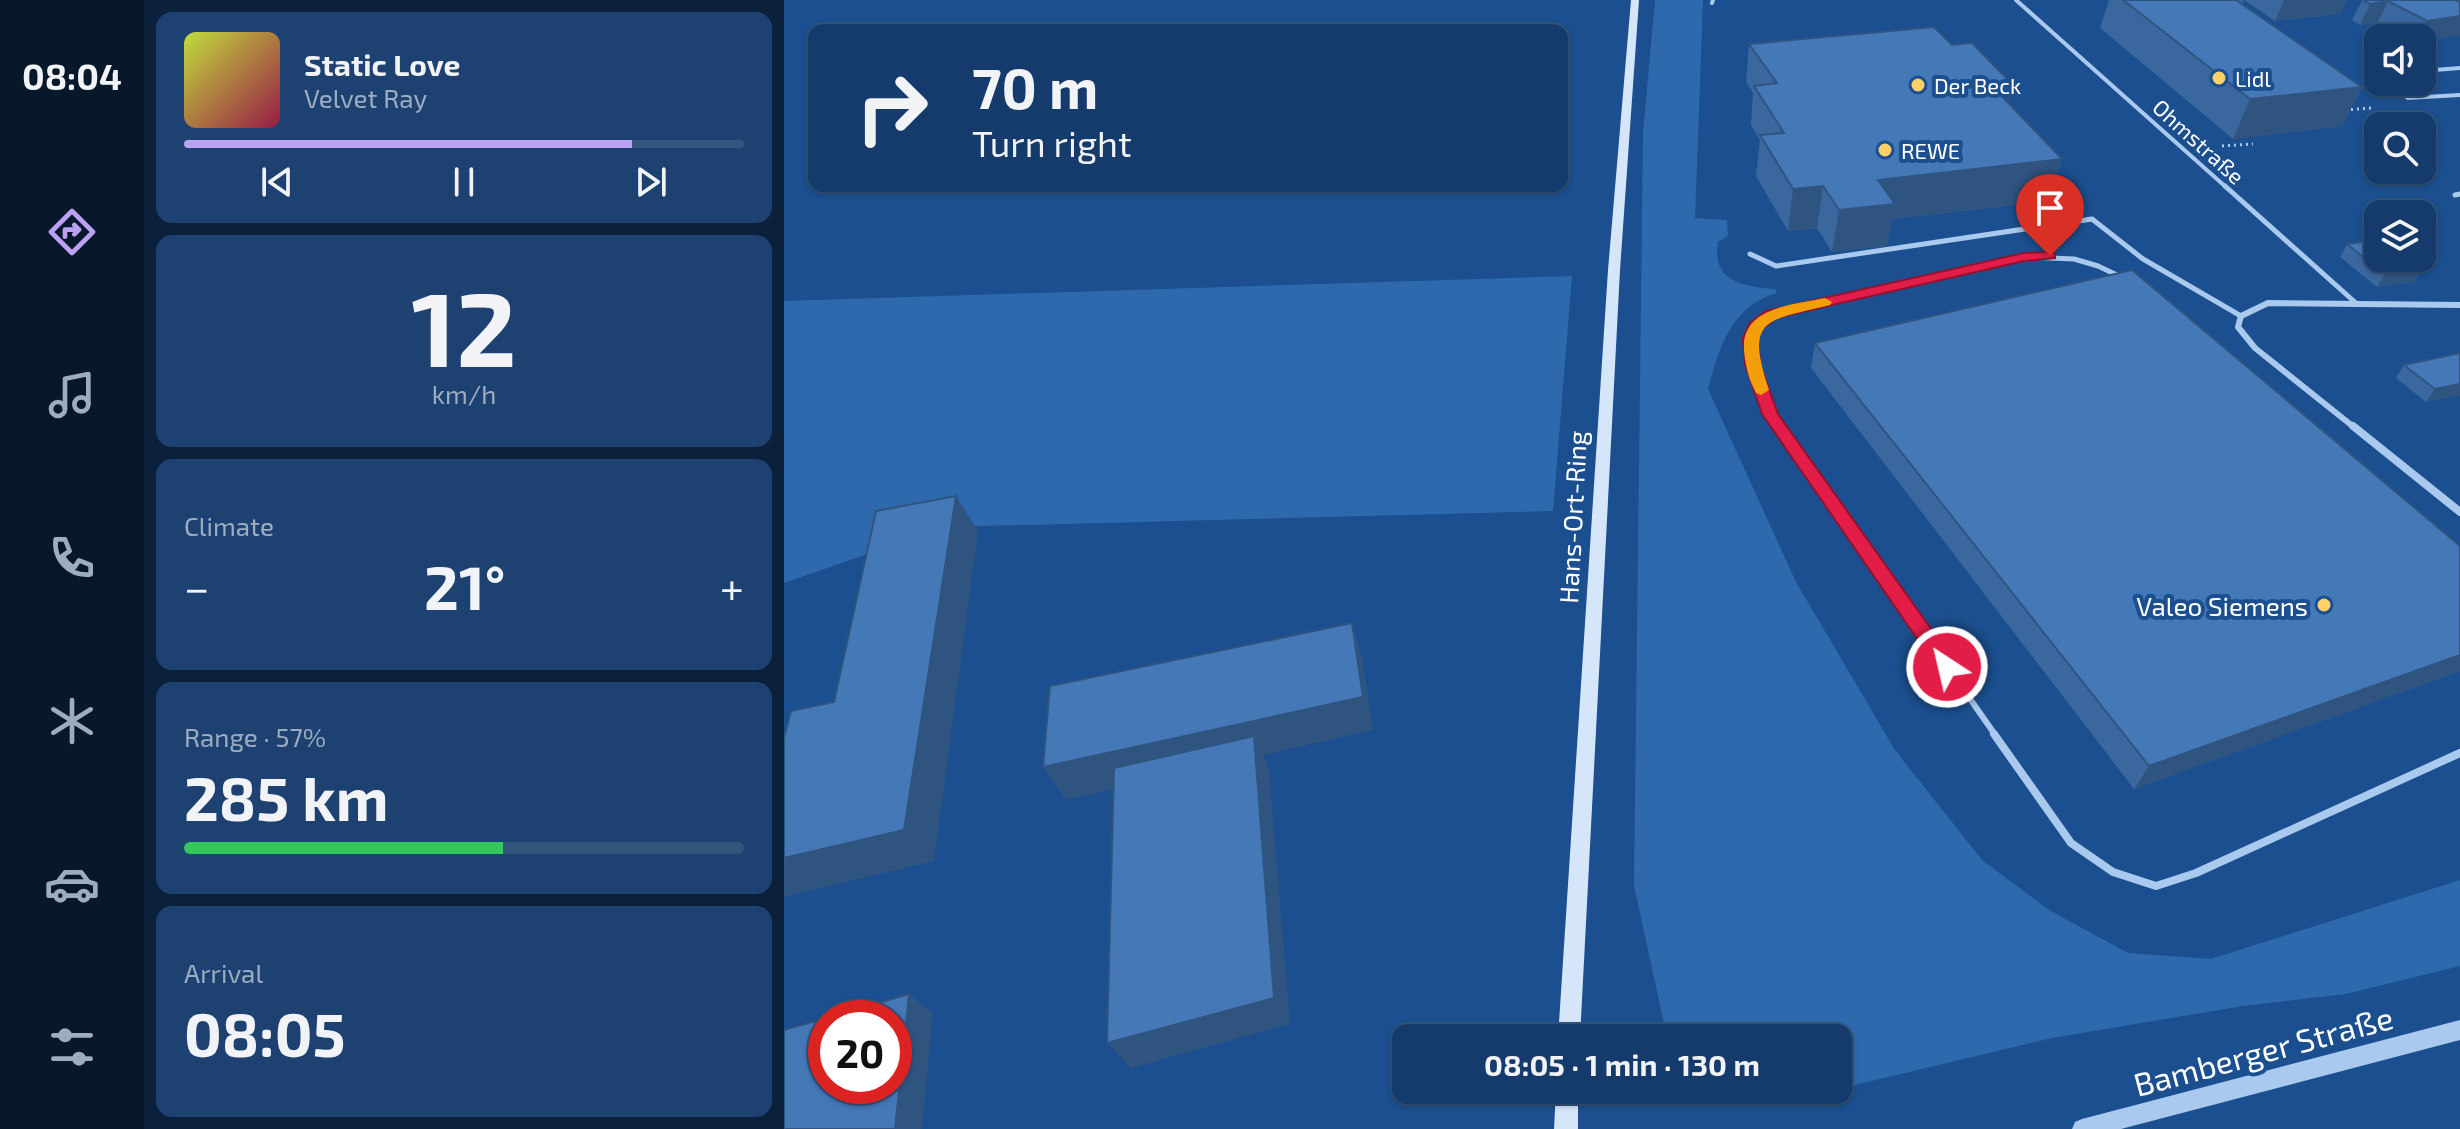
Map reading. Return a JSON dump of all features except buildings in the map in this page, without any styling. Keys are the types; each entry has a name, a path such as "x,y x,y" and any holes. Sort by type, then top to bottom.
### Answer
{"main road":[{"name":"Hans-Ort-Ring","path":"1570,1024 1613,285 1635,0"},
{"path":"1566,1129 1567,1104"}],"street":[{"path":"2460,305 2268,303 2241,316 2238,327 2255,348 2460,512"},
{"name":"Bamberger Straße","path":"2082,1129 2460,1030"}],"lane":[{"name":"Ohmstraße","path":"2016,0 2360,306"},
{"path":"2436,70 2460,68"},
{"path":"2405,96 2460,95"},
{"path":"1750,254 1776,266 2092,219 2143,259 2241,316"},
{"path":"2124,279 2080,260 2024,257 1771,314 1755,327 1751,338 1753,364 1770,414 2071,843 2113,872 2156,886 2196,873 2460,753"}],"shaded area":[{"path":"1655,0 1703,0 1695,218 1727,220 1728,236 1718,242 1717,255 1719,266 1725,273 1741,284 1775,289 1777,293 1748,308 1729,330 1708,389 1796,582 1895,750 1982,860 2049,910 2128,953 2211,959 2460,880 2460,966 2346,994 2243,1006 2052,1038 1852,1086 1852,1024 1665,1024 1634,886 1643,133"},
{"path":"1572,276 1553,511 945,527 784,583 784,301"}],"slow traffic":[{"path":"1761,390 1753,364 1751,338 1755,327 1771,314 1825,302"}],"place":[{"name":"Lidl","path":"2219,78"},
{"name":"Der Beck","path":"1918,85"},
{"name":"REWE","path":"1885,150"},
{"name":"Valeo Siemens","path":"2324,605"}],"route":[{"path":"1947,667 1770,414 1753,364 1751,338 1755,327 1771,314 2024,257 2050,256"}]}
